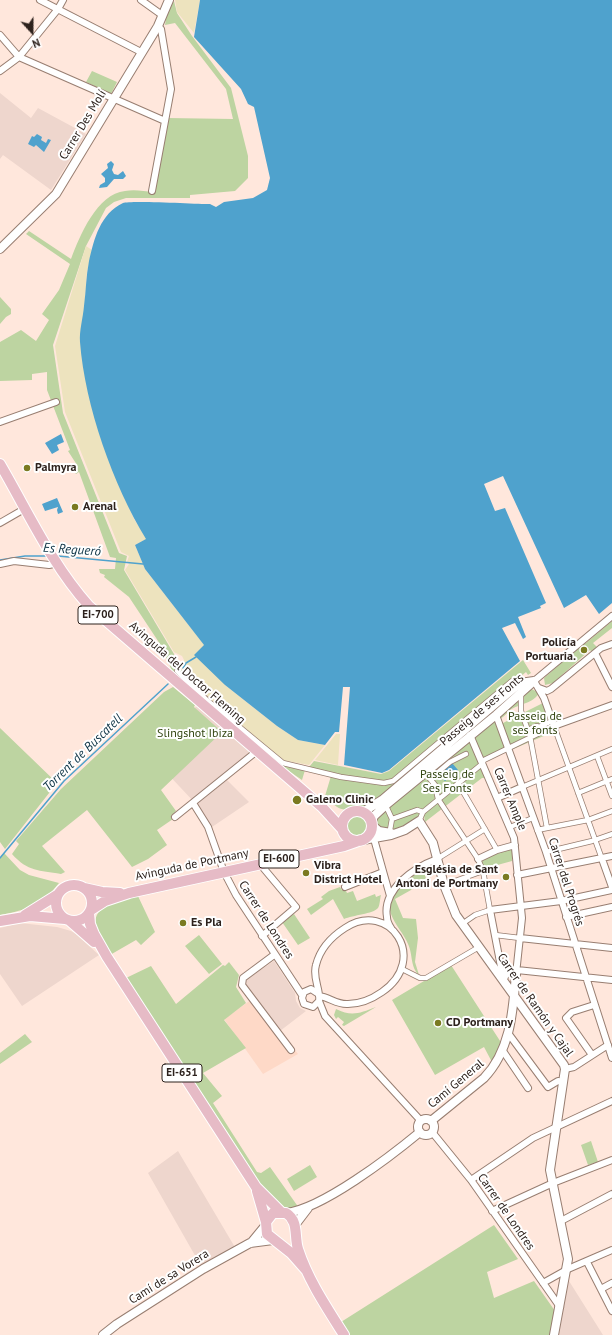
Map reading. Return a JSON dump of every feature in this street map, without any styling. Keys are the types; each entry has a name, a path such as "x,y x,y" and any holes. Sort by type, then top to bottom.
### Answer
{"main road":[{"name":"Avinguda del Doctor Fleming","path":"0,464 77,593 98,615 322,806 343,830"},
{"name":"Avinguda del Doctor Fleming","path":"322,806 340,813 351,812"},
{"path":"330,848 339,843 343,830 344,819 351,812 363,812 368,815 372,823 370,834 362,840 350,839 343,830"},
{"name":"Avinguda de Portmany","path":"90,912 104,901 129,893 344,846 362,840"},
{"name":"EI-600","path":"21,917 41,907 57,895 61,890 70,885 79,885 84,888"},
{"path":"84,888 92,898 90,912"},
{"name":"Avinguda de Portmany","path":"84,888 102,892 129,893"},
{"path":"57,895 56,909 68,920"},
{"name":"EI-600","path":"0,921 21,917 39,916 68,920 81,920 90,912"},
{"name":"EI-651","path":"90,912 91,930 107,957 256,1187 263,1206 267,1234 291,1253 306,1270"},
{"name":"EI-651","path":"68,920 86,933 107,957"},
{"name":"EI-651","path":"256,1187 294,1220 298,1249 306,1270 344,1335"},
{"path":"265,1224 270,1215 284,1212"},
{"path":"275,1241 288,1240 295,1227"}],"street":[{"path":"40,0 141,52"},
{"path":"0,71 19,57 58,9 62,0"},
{"path":"141,0 162,16"},
{"name":"Carrer Des Molí","path":"0,249 56,194 113,97 158,26 169,0"},
{"path":"152,191 171,90 161,29 158,26"},
{"path":"0,35 19,57 165,121"},
{"path":"0,422 56,402"},
{"path":"0,523 26,508"},
{"path":"0,564 14,561 49,565 55,558"},
{"path":"537,684 612,616"},
{"path":"544,698 547,691 601,648 612,644"},
{"path":"595,653 612,687"},
{"path":"177,671 208,701 283,763 341,777 384,783 393,781 512,681"},
{"name":"Passeig de ses Fonts","path":"363,812 382,800 492,713 520,683 537,684"},
{"path":"537,684 547,691"},
{"path":"462,924 475,915 490,910 521,904 562,901 612,885 568,768 544,698 537,684"},
{"path":"521,695 521,711 530,736 547,828"},
{"path":"528,730 537,726 539,727 553,723 561,724 612,705"},
{"name":"Carrer del Progrés","path":"492,713 546,852 574,944 612,1058"},
{"path":"372,823 381,832 405,830 419,821 423,812 482,764 484,760 507,750 553,723"},
{"name":"Passeig de ses Fonts","path":"372,823 374,816 378,812 469,731"},
{"name":"Carrer Ample","path":"469,731 510,827 515,845 521,904 520,938 516,972 508,980"},
{"path":"497,798 612,749"},
{"path":"174,817 256,750"},
{"path":"430,779 450,762 466,754"},
{"path":"597,756 612,796"},
{"path":"426,774 435,785 438,799 467,841 483,871 501,967 508,980"},
{"path":"578,793 612,779"},
{"path":"458,783 497,850"},
{"name":"Carrer de Londres","path":"193,803 208,827 224,872 236,895 274,955 293,980 302,995"},
{"path":"386,806 392,819 394,831"},
{"path":"392,819 417,810 423,812"},
{"path":"537,830 588,820 612,811"},
{"path":"510,827 532,818"},
{"name":"Carrer de Ramón y Cajal","path":"419,821 430,837 444,885 456,915 479,947 508,980 514,995 561,1059 565,1069 550,1170 568,1249 568,1269 554,1335"},
{"path":"421,1121 325,1016 313,1007 304,1004 302,995 311,989 318,997 347,1004 365,1001 387,988 397,979 404,963 403,950 391,928 387,916 390,896 408,875 485,829"},
{"path":"362,840 374,839 394,831"},
{"path":"546,852 595,840 612,834"},
{"path":"374,839 382,872 390,896"},
{"path":"478,860 497,850 515,845"},
{"path":"517,875 612,856"},
{"path":"260,864 296,906 262,936"},
{"path":"444,885 483,871"},
{"path":"345,888 382,872"},
{"path":"566,917 612,907"},
{"path":"325,1016 318,997 315,967 320,954 337,933 351,924 361,920 380,922 391,928"},
{"path":"495,936 612,948"},
{"path":"402,969 420,978 426,978 479,947"},
{"path":"274,955 243,978 242,985 291,1050"},
{"path":"516,972 612,980"},
{"name":"Carrer de Londres","path":"293,980 308,990"},
{"name":"Camí General","path":"431,1121 492,1070 503,1051 508,1033 514,995"},
{"path":"313,1007 318,997"},
{"path":"592,1055 566,1018 572,1012 594,1005"},
{"path":"508,1033 548,1087 558,1081 563,1082"},
{"path":"565,1069 574,1067 608,1045"},
{"path":"503,1051 528,1088"},
{"path":"471,1180 533,1138 556,1125 612,1101"},
{"path":"426,1119 431,1121 434,1126 432,1132 426,1135 420,1132 418,1127 421,1121 426,1119"},
{"path":"284,1212 310,1206 365,1174 420,1132"},
{"name":"Carrer de Londres","path":"432,1132 471,1180 560,1308"},
{"path":"492,1211 553,1183 612,1160"},
{"path":"561,1221 612,1194"},
{"path":"295,1227 310,1206"},
{"name":"Camí de sa Vorera","path":"103,1335 122,1321 203,1269 250,1243 260,1234 265,1224"},
{"name":"Camí de sa Vorera","path":"250,1243 275,1241"},
{"path":"543,1283 557,1277 568,1269 612,1250"},
{"path":"587,1262 612,1311"},
{"path":"557,1277 563,1278 565,1282"},
{"path":"601,1289 612,1283"}],"shaded area":[{"path":"0,93 31,118 38,108 86,134 51,190 3,155 0,159"},
{"path":"203,699 263,750 226,779 249,802 212,827 195,803 164,770 169,736"},
{"path":"20,923 57,927 71,931 99,955 22,1006 0,974 0,928"},
{"path":"274,961 295,993 296,1001 300,1008 306,1011 280,1031 245,983 245,980"},
{"path":"255,997 298,1054 263,1074 224,1019"},
{"path":"178,1151 236,1249 201,1266 148,1173"},
{"path":"569,1281 603,1335 557,1335"}],"green space":[{"path":"174,1 177,13 192,36 231,88 248,156 248,178 235,191 190,195 190,198 126,198 114,202 106,208 86,246 53,345 63,413 119,553 127,556 124,570 174,654 178,667 182,670 190,682 283,762 309,767 314,761 381,774 389,771 523,660 531,673 528,675 526,672 369,807 341,809 337,807 325,796 331,776 305,770 302,780 283,767 173,673 160,644 129,597 104,577 105,575 100,573 99,569 115,569 116,558 110,557 79,472 76,474 73,469 77,465 68,451 70,450 47,390 47,372 32,374 32,380 0,381 0,342 21,330 36,341 49,320 42,314 59,290 70,264 26,234 29,231 71,259 79,239 91,217 106,200 115,194 128,190 153,192 167,118 233,119 226,89 175,23 165,25 167,13"},
{"path":"92,71 117,82 111,94 86,82"},
{"path":"0,297 11,309 11,314 0,324"},
{"path":"612,621 612,628 593,643 598,648 583,659 592,652 590,650 553,683 545,685 544,678 585,642 586,643"},
{"name":"Slingshot Ibiza","path":"173,687 195,705 194,707 222,732 161,790 176,811 171,816 173,819 157,830 167,845 148,859 132,867 87,810 42,846 65,872 61,874 40,871 23,864 18,860 12,854 19,844 16,841 61,789 164,692"},
{"name":"Passeig de ses fonts","path":"530,688 539,693 537,696 534,699 510,710 500,719 499,714"},
{"name":"Passeig de ses fonts","path":"543,703 553,732 511,750 501,724"},
{"path":"496,719 505,749 484,759 474,736"},
{"path":"0,728 57,783 5,849 0,842"},
{"name":"Passeig de Ses Fonts","path":"467,741 472,743 486,778 482,778 425,822 424,816 421,816 405,826 388,830 383,830 375,823 376,818"},
{"path":"357,814 365,818 369,826 365,834 357,838 349,834 345,826 349,818"},
{"path":"512,843 512,861 479,870 475,860"},
{"path":"4,853 20,870 29,875 59,883 46,897 33,906 0,915 0,858"},
{"path":"423,870 427,881 423,883 420,880 415,883 411,890 395,899 403,918 416,919 418,938 415,962 419,975 414,968 410,948 391,914 390,907 391,900 399,888 411,877"},
{"path":"340,887 342,890 345,889 347,893 353,891 357,901 375,894 376,897 381,895 378,908 372,912 344,919 333,899 311,915 307,909 323,899 321,897 329,891"},
{"path":"137,894 155,932 141,945 136,940 110,955 97,929 96,921 98,914 111,904"},
{"path":"294,914 310,938 298,945 282,922"},
{"path":"199,935 222,964 209,974 185,946"},
{"path":"229,962 239,975 236,987 246,1003 224,1020 246,1048 203,1073 222,1096 213,1103 257,1172 261,1173 270,1167 299,1208 290,1209 282,1207 268,1197 126,978 151,966 176,1004 223,965 225,966"},
{"name":"CD Portmany","path":"451,965 502,1044 493,1064 484,1047 435,1075 392,1000"},
{"path":"376,1007 344,1026 342,1025 344,1022 338,1017 336,1019 334,1015 336,1009 347,1013 356,1013"},
{"path":"25,1034 32,1042 0,1064 0,1053"},
{"path":"591,1141 598,1162 588,1165 581,1145"},
{"path":"310,1165 317,1177 294,1191 287,1179"},
{"path":"494,1225 518,1259 487,1272 494,1298 534,1281 555,1311 551,1335 349,1335 341,1322"}],"sand":[{"path":"175,0 200,0 194,33 177,12"},
{"path":"86,246 92,250 87,272 85,302 101,439 134,519 147,539 135,545 145,569 205,646 225,685 277,726 298,740 325,745 309,765 282,760 190,682 182,668 184,660 182,656 174,652 125,570 129,564 127,562 129,556 121,552 65,412 55,346"},
{"path":"336,734 340,734 338,765 315,760"}],"water":[{"path":"200,0 612,0 612,603 599,614 586,595 564,608 503,476 484,484 495,511 505,508 546,603 540,606 541,608 518,617 526,637 523,639 515,623 502,628 520,661 389,770 382,773 344,765 350,687 343,687 339,732 335,732 325,745 298,740 277,726 225,685 194,655 204,645 145,569 135,545 146,539 122,494 102,444 94,418 83,367 80,338 89,261 96,236 103,220 115,208 128,202 210,204 216,207 224,202 253,198 267,190 270,178 254,107 248,104 241,89 194,37"},
{"path":"37,134 42,137 41,140 46,143 48,139 51,140 44,152 36,145 34,147 28,144 32,136 34,137"},
{"path":"111,161 114,164 112,170 114,174 118,175 123,171 126,176 123,179 114,179 107,187 99,188 100,185 105,182 105,178 101,174 108,168 107,164"},
{"path":"61,434 64,442 57,445 59,450 52,454 45,443"},
{"path":"57,498 63,512 58,514 58,507 45,511 42,504"},
{"path":"452,763 458,770 445,781 439,775"}],"waterway":[{"name":"Es Regueró","path":"0,560 25,556 48,556"},
{"name":"Es Regueró","path":"58,556 143,564"},
{"name":"Torrent de Buscatell","path":"183,668 186,663 196,657"},
{"name":"Torrent de Buscatell","path":"0,858 64,781 168,684"}],"place":[{"name":"Palmyra","path":"27,468"},
{"name":"Arenal","path":"75,507"},
{"name":"Policía Portuaria.","path":"584,650"},
{"name":"Galeno Clinic","path":"297,800"},
{"name":"Vibra District Hotel","path":"306,873"},
{"name":"Església de Sant Antoni de Portmany","path":"506,877"},
{"name":"Es Pla","path":"183,923"},
{"name":"CD Portmany","path":"438,1023"}]}
